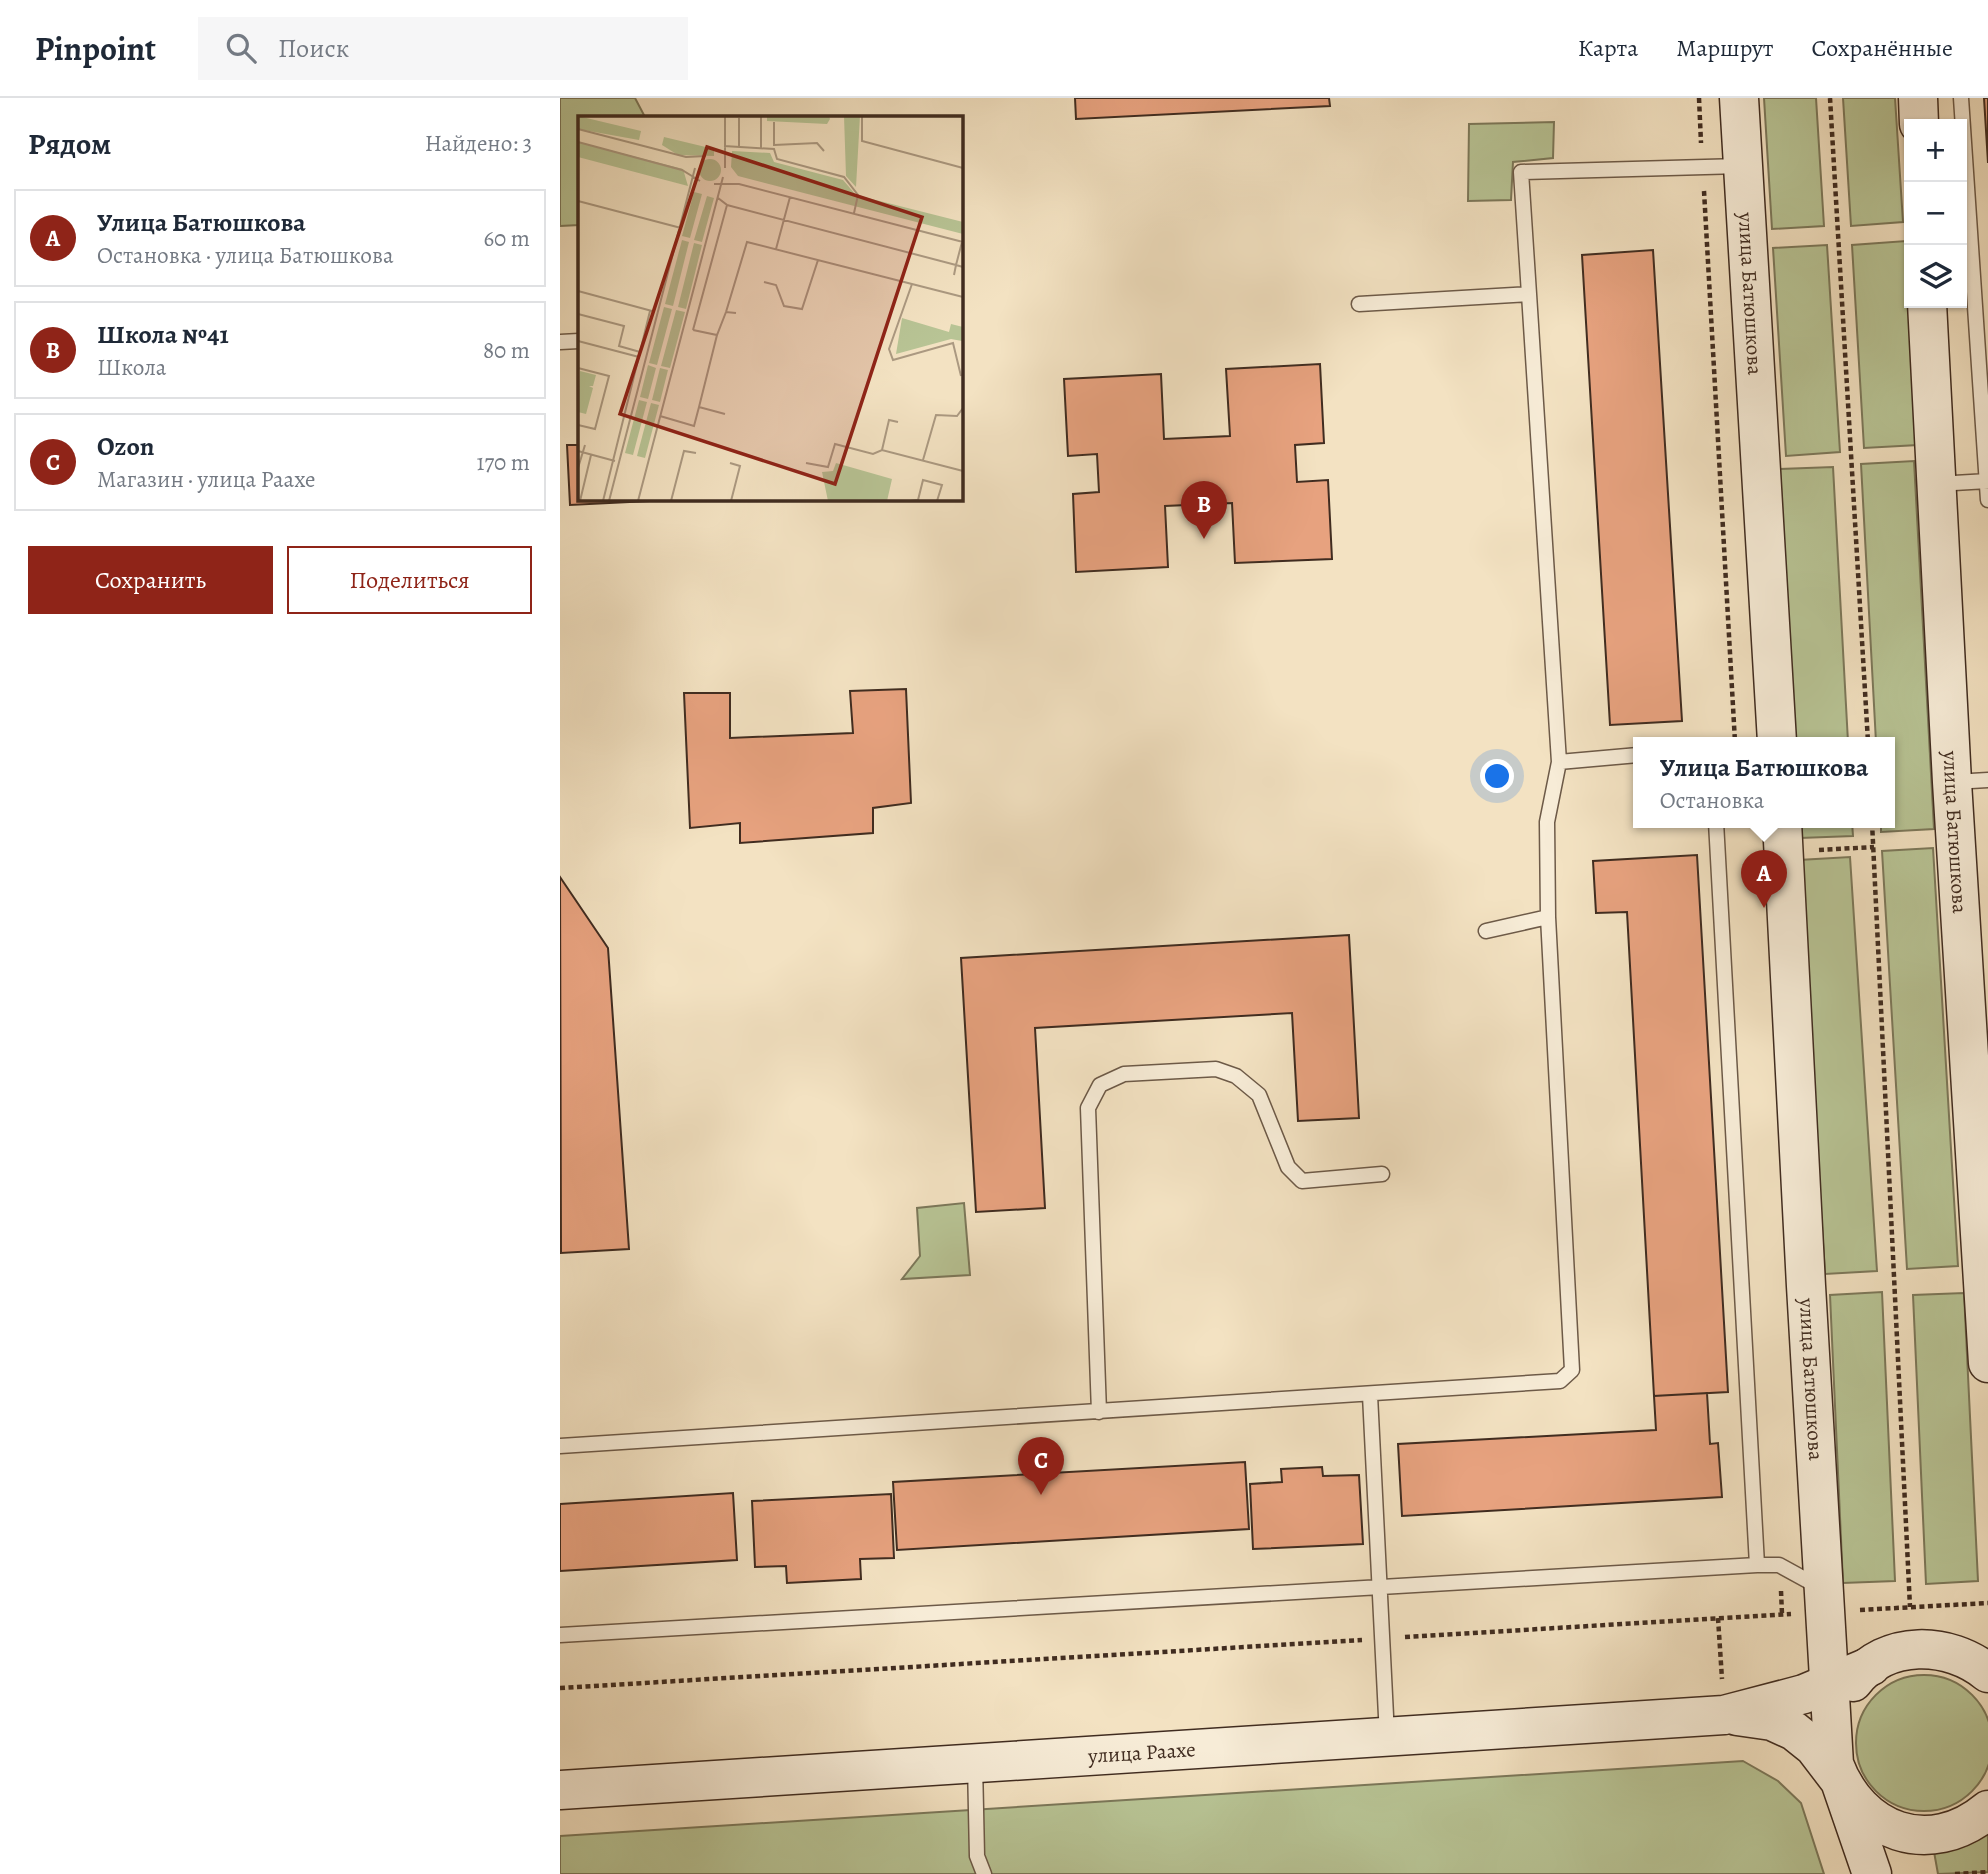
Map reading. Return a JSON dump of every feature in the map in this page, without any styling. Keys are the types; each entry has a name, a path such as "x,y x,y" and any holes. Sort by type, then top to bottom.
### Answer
{"street":[{"name":"улица Батюшкова","path":"1739,98 1777,737"},
{"path":"1918,98 1919,119"},
{"name":"улица Батюшкова","path":"1927,308 1936,484 1970,781 1988,1363"},
{"name":"улица Батюшкова","path":"1782,828 1832,1746 1840,1781"},
{"path":"1833,1728 1845,1693 1857,1678 1887,1656 1905,1651 1943,1650 1979,1664"},
{"path":"1724,1715 1804,1695 1871,1666"},
{"path":"1724,1715 1772,1721 1794,1731 1814,1746 1858,1807 1884,1826 1915,1835 1975,1818"},
{"name":"улица Раахе","path":"560,1790 1724,1715"},
{"path":"1840,1781 1872,1874"},
{"path":"1891,1874 1906,1855 1975,1818"}],"lane":[{"path":"1961,98 1988,500"},
{"path":"560,1446 1560,1381 1573,1370 1548,917 1547,822 1559,762 1521,172 1743,166"},
{"path":"1359,304 1529,294"},
{"path":"560,342 578,341"},
{"path":"1936,484 1987,481"},
{"path":"1559,762 1633,755"},
{"path":"1716,828 1757,1565"},
{"path":"1486,932 1548,917"},
{"path":"1099,1412 1088,1108 1100,1085 1124,1074 1216,1069 1236,1076 1259,1096 1288,1167 1302,1181 1382,1174"},
{"path":"1370,1395 1387,1737"},
{"path":"560,1635 1757,1565 1779,1565 1824,1601"},
{"path":"975,1763 977,1856 984,1874"}],"path":[{"path":"1699,98 1735,737"},
{"path":"1830,98 1868,737"},
{"path":"1872,828 1910,1607"},
{"path":"560,1688 1383,1638 1824,1601 1910,1607 1988,1603"},
{"path":"1955,1874 1988,1872"}],"green space":[{"path":"560,98 635,98 644,116 578,116 578,225 560,226"},
{"path":"1764,98 1816,98 1824,226 1772,229"},
{"path":"1843,98 1895,98 1903,222 1851,226"},
{"path":"1554,122 1553,158 1513,162 1511,200 1468,201 1469,124"},
{"path":"1904,241 1904,308 1910,308 1918,445 1864,448 1852,245"},
{"path":"1827,245 1840,452 1786,456 1773,248"},
{"path":"1914,461 1934,829 1881,832 1881,828 1895,828 1895,737 1876,737 1861,464"},
{"path":"1833,467 1848,737 1795,737 1780,469"},
{"path":"1799,828 1852,828 1853,836 1800,838"},
{"path":"1933,848 1958,1266 1907,1269 1882,851"},
{"path":"1850,857 1877,1271 1825,1274 1799,860"},
{"path":"964,1203 970,1275 902,1279 920,1256 917,1208"},
{"path":"1882,1292 1895,1581 1843,1583 1830,1295"},
{"path":"1964,1293 1978,1581 1926,1584 1913,1295"},
{"path":"1924,1675 1950,1680 1972,1695 1987,1717 1987,1769 1972,1791 1950,1806 1924,1811 1898,1806 1876,1791 1861,1769 1856,1743 1861,1717 1876,1695 1898,1680"},
{"path":"1743,1761 1778,1781 1801,1803 1824,1874 560,1874 560,1836"},
{"path":"1988,1812 1988,1872 1938,1874 1931,1835"}],"building":[{"path":"1075,98 1329,98 1330,106 1076,119"},
{"path":"1984,98 1988,98 1988,163"},
{"path":"1653,250 1682,721 1610,725 1582,255"},
{"path":"1320,364 1324,443 1295,445 1297,482 1328,480 1332,559 1235,563 1232,503 1165,506 1168,567 1076,572 1073,494 1099,492 1097,454 1068,456 1064,379 1161,374 1164,439 1230,436 1226,369"},
{"path":"567,445 578,445 578,500 670,500 570,505"},
{"path":"906,689 911,803 873,808 873,833 740,843 740,823 690,828 684,693 730,693 730,738 853,733 850,691"},
{"path":"1697,855 1728,1392 1654,1396 1627,912 1596,913 1593,861"},
{"path":"560,877 608,948 629,1249 561,1253"},
{"path":"1349,935 1359,1118 1298,1121 1292,1013 1035,1028 1045,1208 976,1212 961,958"},
{"path":"1707,1393 1710,1444 1718,1443 1722,1497 1402,1516 1398,1444 1656,1430 1654,1396"},
{"path":"1245,1462 1249,1529 897,1550 893,1482"},
{"path":"1322,1467 1323,1476 1359,1475 1363,1544 1253,1549 1250,1484 1282,1482 1281,1469"},
{"path":"733,1493 737,1560 560,1571 560,1504"},
{"path":"891,1494 894,1558 860,1559 861,1579 787,1583 786,1566 755,1567 752,1501"}],"place":[{"name":"Школа №41","path":"1204,539"},
{"name":"Улица Батюшкова","path":"1764,908"},
{"name":"Ozon","path":"1041,1495"}]}
